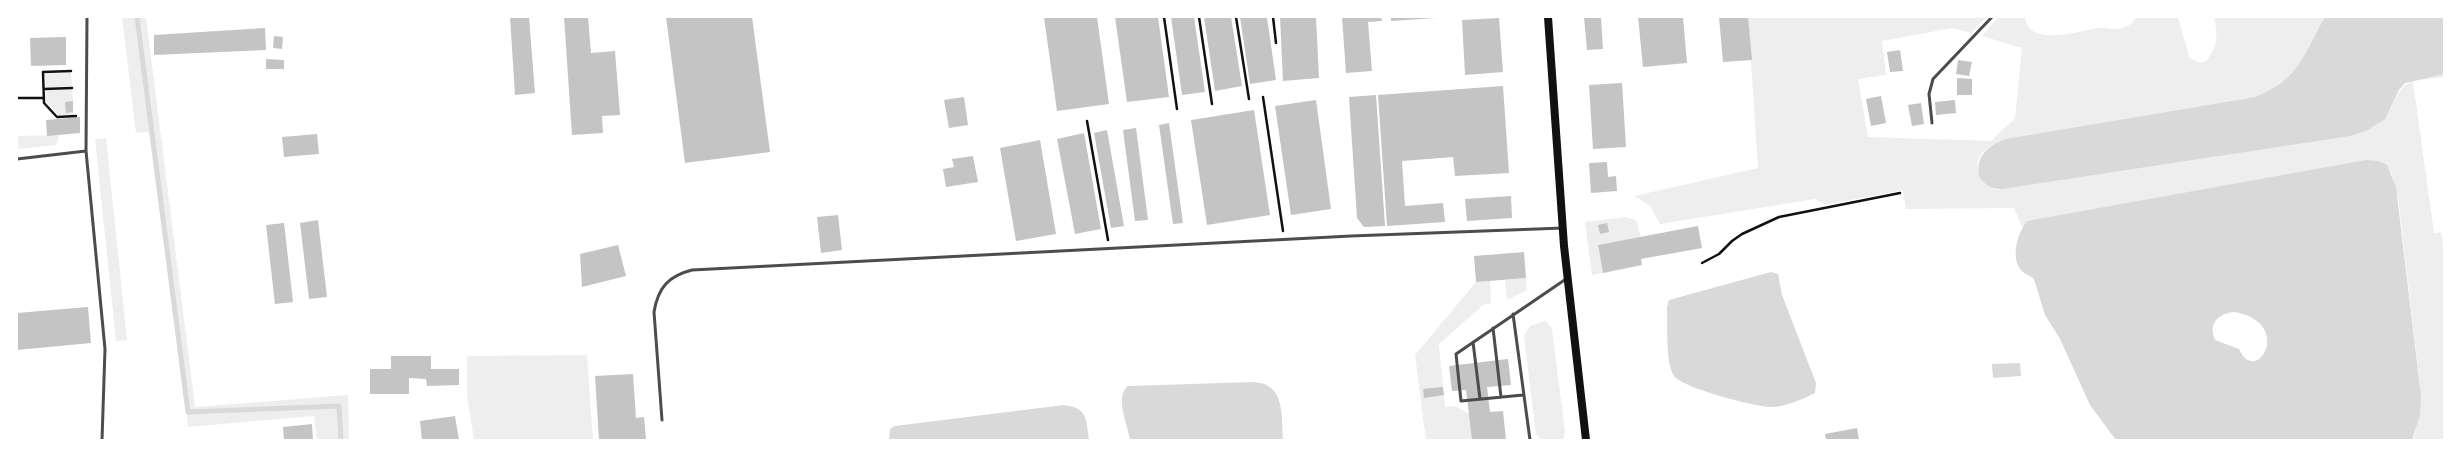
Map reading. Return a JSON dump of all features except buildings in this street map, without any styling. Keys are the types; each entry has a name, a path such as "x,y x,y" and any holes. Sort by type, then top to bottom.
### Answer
{"main road":[{"path":"1548,17 1563,228 1586,440"}],"lane":[{"path":"87,17 86,150 105,342 102,440"},
{"path":"1932,123 1929,94 1933,79 1992,17"},
{"path":"17,159 86,150"},
{"path":"662,420 654,312 656,298 664,283 680,273 692,270 1285,239 1563,228"},
{"path":"1523,395 1464,401 1459,397 1456,356 1513,314 1568,278"},
{"path":"1513,314 1530,440"},
{"path":"1493,328 1501,397"},
{"path":"1473,342 1480,399"}],"path":[{"path":"1164,17 1177,109"},
{"path":"1200,17 1212,104"},
{"path":"1236,17 1249,100"},
{"path":"1272,17 1276,42"},
{"path":"72,71 43,72 44,103 57,117 80,116"},
{"path":"44,89 72,88"},
{"path":"1264,97 1285,239"},
{"path":"17,98 44,98"},
{"path":"1087,121 1110,248"},
{"path":"1702,263 1719,254 1732,241 1742,234 1779,217 1900,193"}],"shaded area":[{"path":"122,17 146,17 195,407 348,395 349,440 317,440 314,416 188,427 149,132 136,133"},
{"path":"1748,17 1987,17 1971,33 1953,28 1882,41 1886,75 1858,79 1868,137 1991,141 2015,118 2022,48 1982,36 1998,17 2025,17 2028,26 2035,32 2044,35 2056,35 2098,28 2124,28 2136,17 2178,17 2189,57 2198,62 2205,62 2215,46 2216,41 2214,17 2325,17 2299,65 2281,83 2255,97 2005,139 1983,152 1977,163 1978,169 1983,179 1996,190 2390,110 2400,91 2413,81 2434,233 2441,232 2444,252 2444,440 2412,440 2415,434 2420,384 2398,197 2391,172 2027,221 2022,227 2014,208 1906,209 1903,190 1825,205 1815,199 1660,224 1650,206 1634,196 1758,168"},
{"path":"2325,17 2444,17 2444,74 2405,83 2399,90 2385,119 2366,131 2350,136 2002,189 1995,189 1989,186 1983,182 1979,176 1979,162 1981,157 1993,145 2005,139 2255,97 2270,90 2291,74 2305,54"},
{"path":"71,72 72,86 46,88 45,74"},
{"path":"2444,74 2444,77 2413,81 2424,78"},
{"path":"72,89 73,101 66,102 66,112 73,112 73,115 58,115 46,102 46,90"},
{"path":"59,135 56,145 17,149 17,136"},
{"path":"106,138 127,340 116,341 95,139"},
{"path":"2366,160 2378,161 2387,165 2396,187 2421,396 2420,415 2412,440 2116,440 2090,405 2060,339 2045,315 2034,279 2023,272 2016,261 2016,246 2027,221","holes":["2234,312 2252,318 2263,327 2267,338 2266,349 2261,357 2254,361 2246,359 2239,349 2215,340 2213,334 2216,320 2223,315"]},
{"path":"1626,217 1636,220 1641,237 1598,245 1603,273 1592,275 1585,222"},
{"path":"1771,272 1778,274 1782,295 1816,383 1815,393 1782,406 1771,407 1736,400 1704,391 1680,381 1674,376 1669,362 1668,352 1667,307 1669,300"},
{"path":"1526,278 1527,290 1507,300 1505,280"},
{"path":"1490,281 1491,303 1483,305 1439,344 1445,407 1455,406 1469,414 1472,440 1426,440 1415,355 1476,282"},
{"path":"1546,321 1552,329 1565,432 1563,440 1542,440 1536,434 1535,427 1524,336 1530,326"},
{"path":"587,355 593,440 474,440 467,395 467,356"},
{"path":"2020,363 2021,376 1993,378 1992,364"},
{"path":"1255,382 1265,384 1277,395 1280,403 1283,440 1130,440 1122,404 1124,391 1128,386"},
{"path":"1064,405 1078,409 1082,412 1086,420 1089,440 889,440 890,429 895,426"}],"waterway":[{"path":"137,17 188,412 339,406 341,440"}]}
